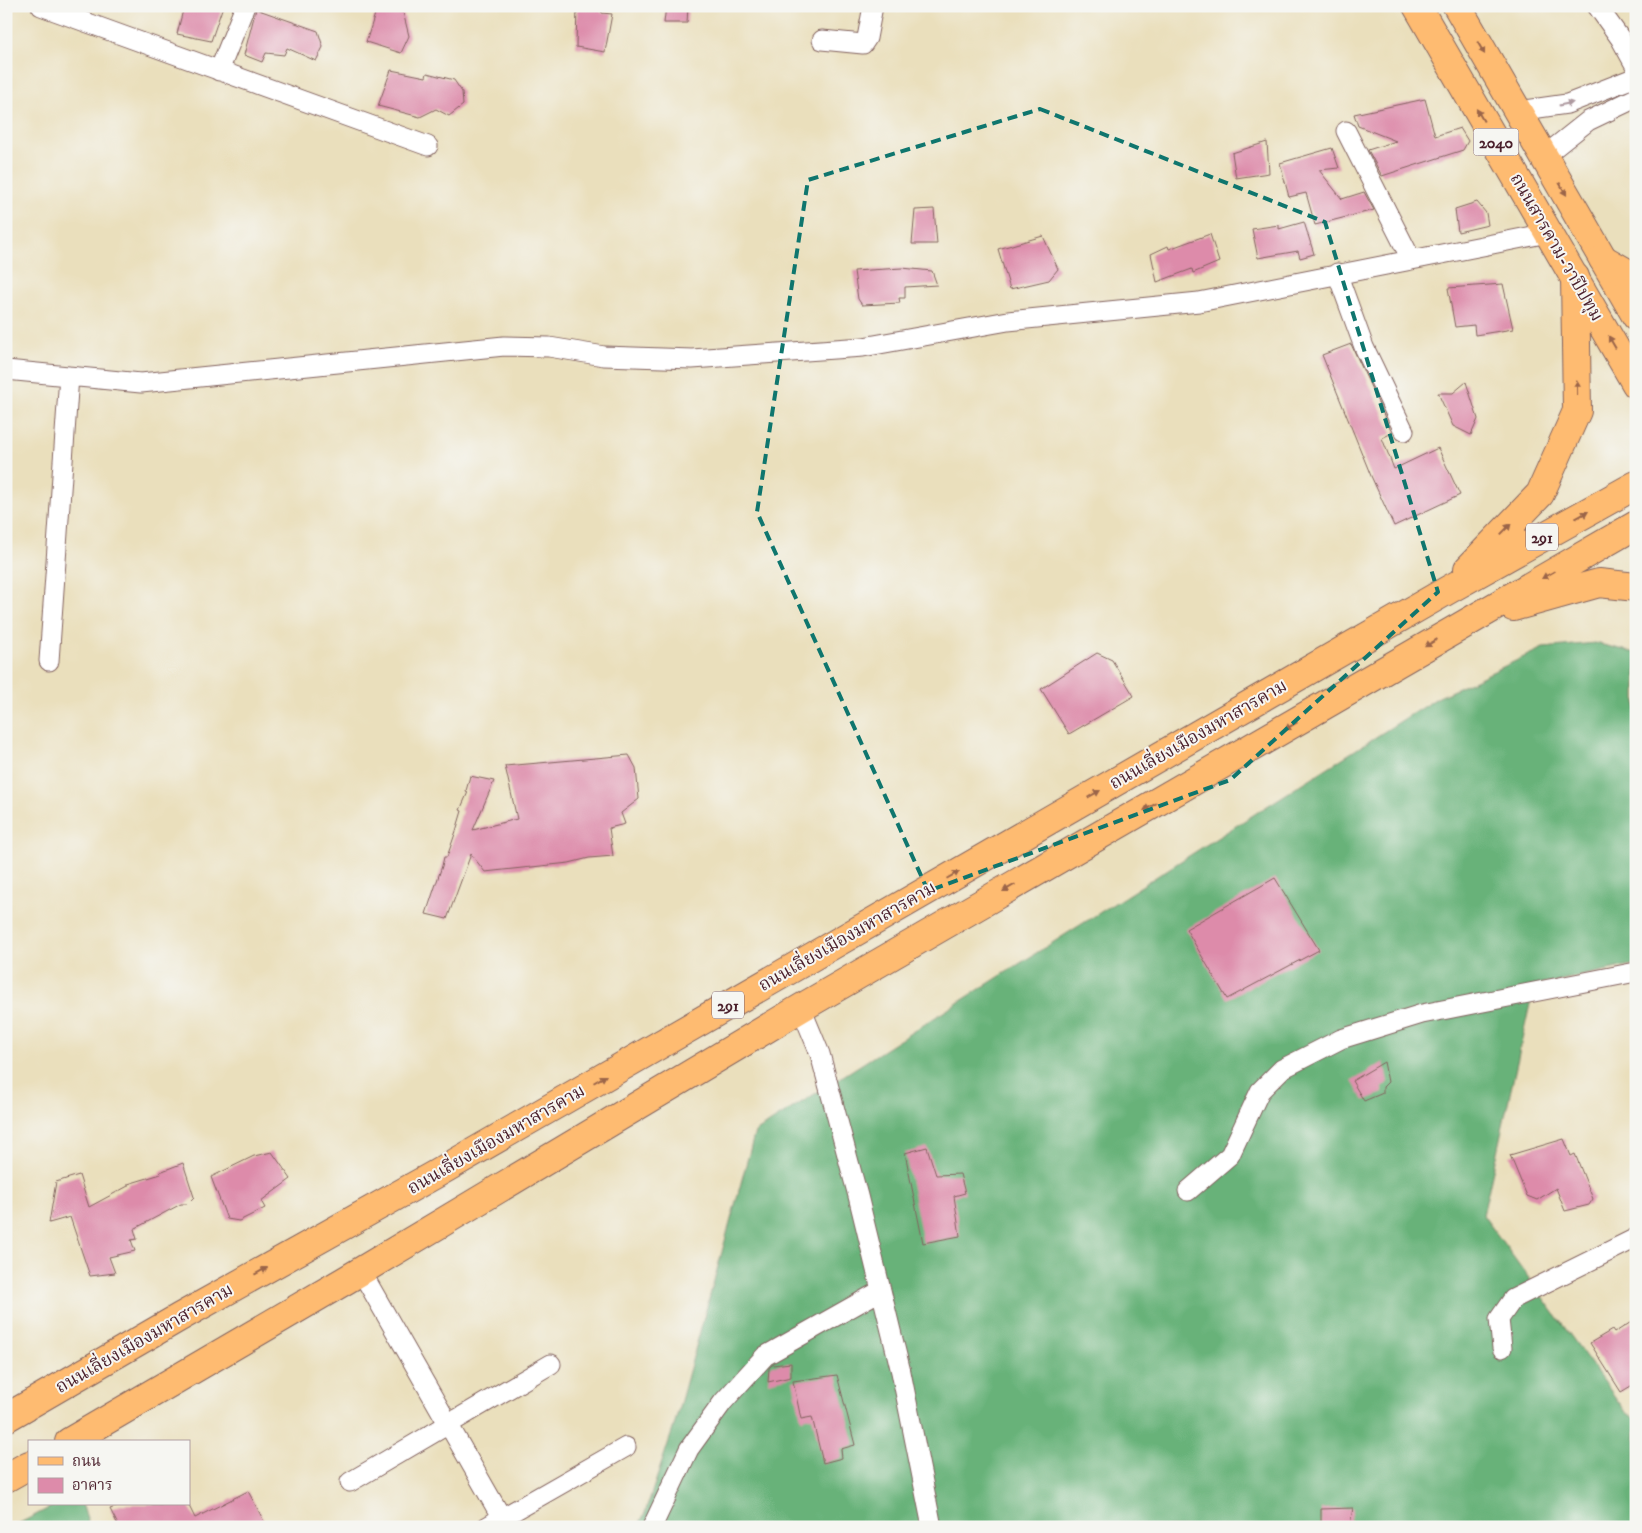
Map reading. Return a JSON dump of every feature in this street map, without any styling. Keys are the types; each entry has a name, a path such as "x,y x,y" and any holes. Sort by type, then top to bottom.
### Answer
{"main road":[{"name":"ถนนสารคาม-วาปีปทุม","path":"1417,6 1636,384"},
{"name":"ถนนสารคาม-วาปีปทุม","path":"1457,6 1636,316"},
{"path":"1603,259 1636,278"},
{"path":"1448,590 1540,494 1577,411 1575,278"},
{"name":"ถนนเลี่ยงเมืองมหาสารคาม","path":"6,1418 180,1317 434,1175 1448,590 1636,485"},
{"name":"291","path":"72,1440 361,1271 802,1008 1636,525"},
{"path":"1473,618 1599,583 1636,587"},
{"path":"6,1478 28,1466"}],"street":[{"path":"41,6 428,146"},
{"path":"219,71 245,6"},
{"path":"822,40 863,44 867,38 873,6"},
{"path":"1597,6 1620,38 1636,67"},
{"path":"1518,111 1568,104 1636,77"},
{"path":"1544,156 1588,121 1636,98"},
{"path":"1346,131 1411,259"},
{"path":"6,370 141,383 504,346 549,347 604,356 692,359 863,347 1008,321 1199,302 1337,273 1548,233"},
{"path":"1337,273 1364,347 1404,431"},
{"path":"49,660 69,376"},
{"path":"1188,1191 1230,1155 1260,1091 1282,1069 1341,1038 1422,1014 1636,972"},
{"path":"802,1008 820,1054 858,1196 901,1372 932,1527"},
{"path":"1502,1348 1499,1319 1513,1299 1636,1238"},
{"path":"361,1271 449,1424 498,1524 626,1447"},
{"path":"652,1527 689,1449 723,1402 765,1356 880,1291"},
{"path":"350,1482 551,1364"}],"highlighted area":[{"path":"1040,109 1325,222 1438,592 1230,780 928,891 757,512 808,180"}],"green space":[{"path":"1595,643 1636,653 1636,964 1534,986 1483,1215 1626,1412 1636,1419 1636,1527 638,1527 645,1513 674,1426 755,1132 1437,698 1543,648"},
{"path":"53,1506 83,1506 90,1527 12,1527"}],"building":[{"path":"184,6 223,6 211,41 177,34"},
{"path":"381,6 403,12 409,36 401,53 366,42 376,11"},
{"path":"577,6 600,6 602,13 612,14 605,52 576,47"},
{"path":"666,6 688,6 687,23 664,23"},
{"path":"256,9 318,31 323,47 316,61 287,48 284,55 266,53 262,62 244,55"},
{"path":"391,70 426,77 427,73 454,80 462,92 463,105 449,116 436,109 420,117 378,106"},
{"path":"1425,99 1435,136 1460,128 1468,141 1463,150 1382,176 1368,150 1396,141 1358,126 1354,114"},
{"path":"1267,142 1269,173 1236,178 1232,153"},
{"path":"1332,148 1339,168 1319,170 1342,199 1364,192 1374,210 1315,225 1306,193 1289,197 1280,163"},
{"path":"1477,202 1486,213 1488,225 1458,232 1455,209"},
{"path":"934,209 937,244 912,244 915,210"},
{"path":"1304,222 1314,254 1300,258 1298,251 1258,258 1252,229 1279,225 1279,229"},
{"path":"1210,234 1219,262 1193,273 1192,269 1157,282 1151,254 1168,246 1169,249"},
{"path":"1043,236 1058,269 1049,280 1010,289 998,249"},
{"path":"902,268 932,271 937,285 905,287 905,298 899,298 900,303 862,305 858,299 854,271"},
{"path":"1503,284 1513,329 1475,335 1474,325 1455,327 1448,288"},
{"path":"1351,344 1392,433 1382,438 1394,469 1438,448 1460,495 1394,526 1371,476 1322,355"},
{"path":"1466,382 1478,419 1471,435 1453,426 1438,393 1453,393"},
{"path":"1097,653 1112,660 1134,696 1069,734 1041,689"},
{"path":"629,755 636,768 639,799 621,813 625,824 609,828 613,856 485,872 471,854 447,919 426,914 444,857 447,857 456,831 462,811 460,810 468,792 466,791 470,776 494,781 473,830 517,819 505,766"},
{"path":"1275,878 1319,950 1227,999 1186,929"},
{"path":"1384,1062 1388,1082 1383,1087 1383,1093 1364,1101 1352,1081"},
{"path":"1564,1139 1571,1156 1575,1154 1593,1199 1589,1205 1565,1211 1556,1188 1537,1200 1527,1196 1510,1155"},
{"path":"927,1147 936,1175 960,1174 965,1193 954,1196 960,1236 923,1243 905,1153"},
{"path":"272,1152 291,1179 261,1201 265,1208 239,1221 227,1219 211,1177 254,1156"},
{"path":"183,1163 194,1197 187,1204 181,1204 134,1229 137,1239 131,1240 135,1251 109,1257 115,1273 90,1276 70,1217 49,1223 56,1182 79,1175 89,1207 128,1186 128,1184 161,1174 160,1172"},
{"path":"1636,1319 1636,1383 1621,1392 1590,1343 1612,1330 1614,1333"},
{"path":"791,1363 791,1377 768,1382 769,1368 772,1365"},
{"path":"837,1375 855,1445 841,1449 842,1458 823,1463 812,1417 801,1419 793,1381"},
{"path":"248,1491 267,1527 119,1527 110,1509 118,1506 189,1506 195,1518"},
{"path":"1353,1508 1350,1525 1321,1527 1321,1509"}]}
